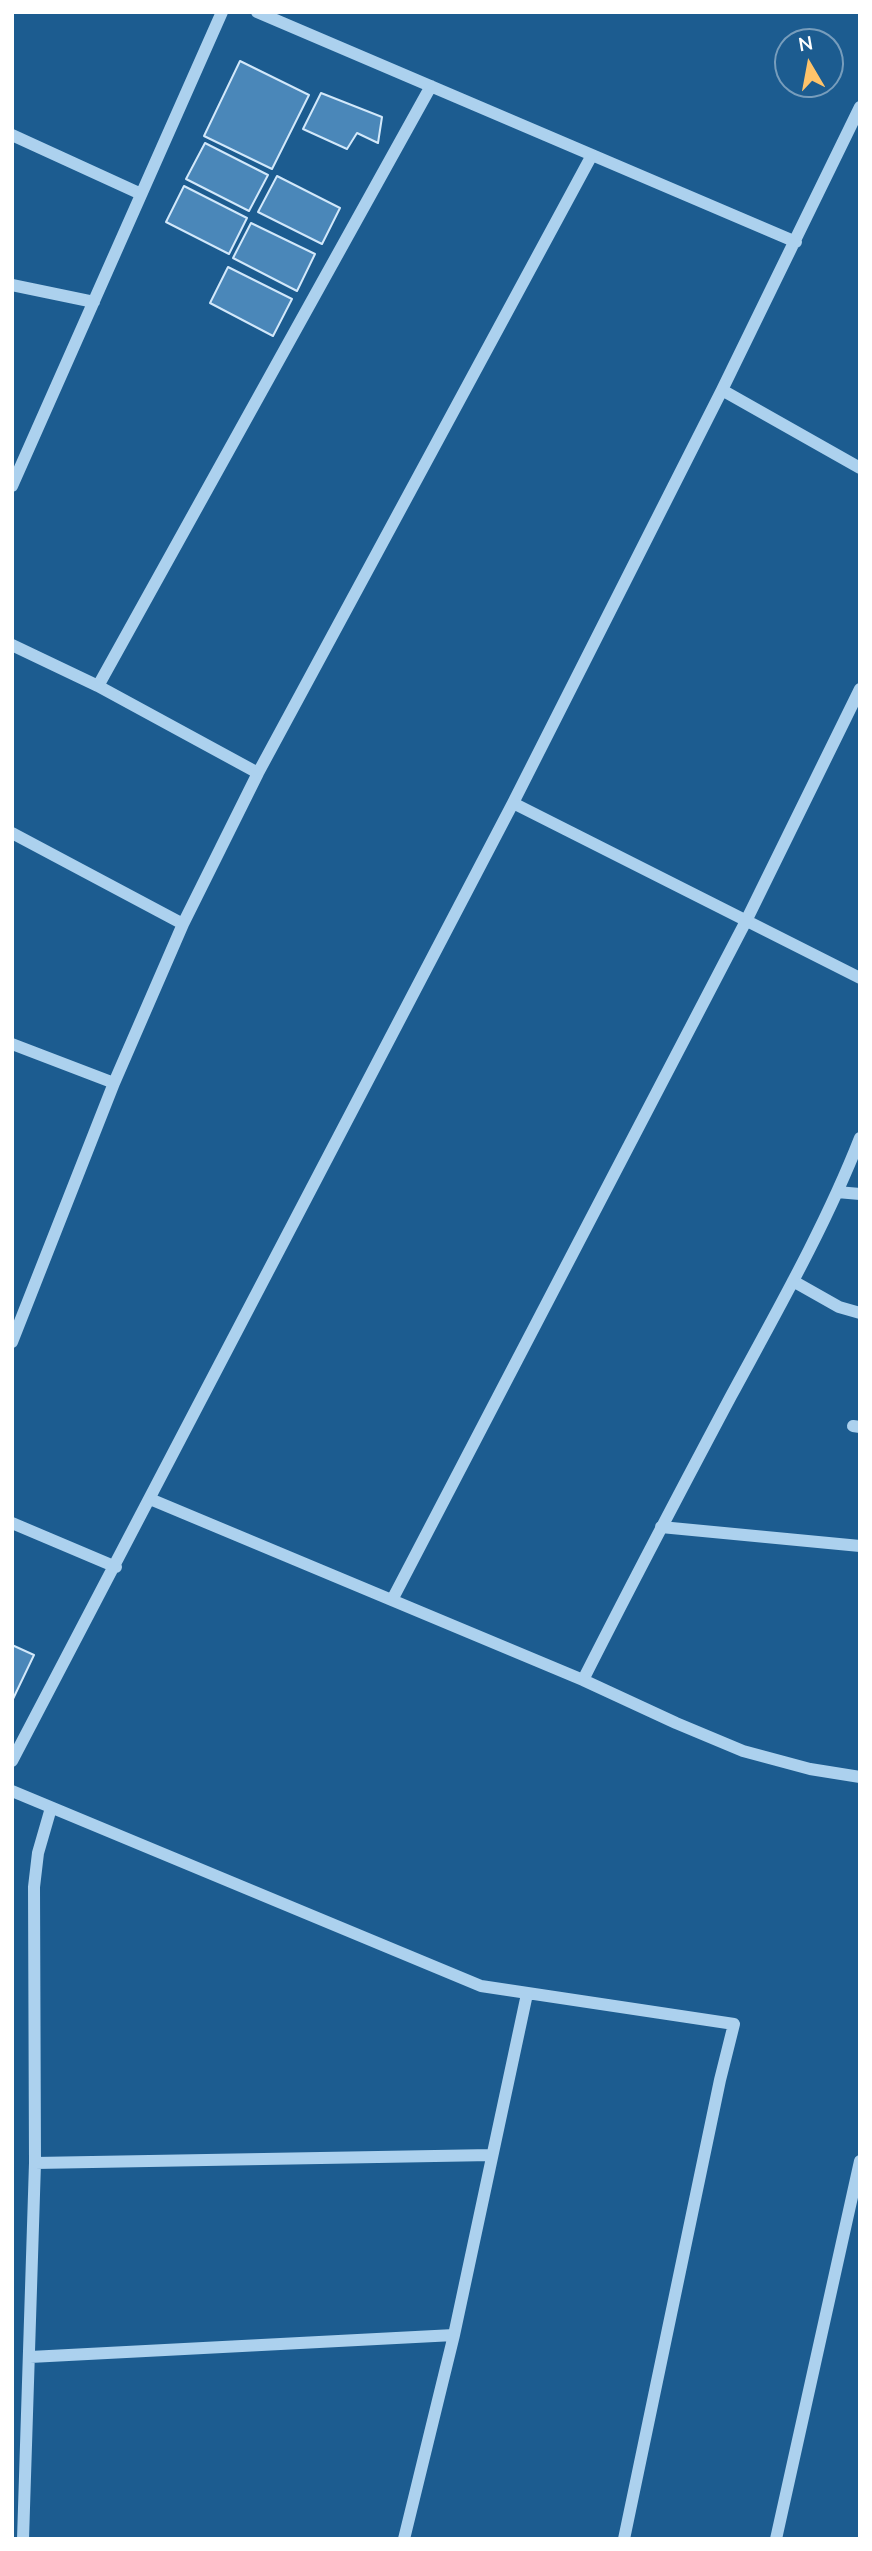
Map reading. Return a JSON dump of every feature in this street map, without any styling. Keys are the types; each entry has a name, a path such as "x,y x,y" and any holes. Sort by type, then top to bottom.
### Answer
{"street":[{"path":"12,486 222,12"},
{"path":"257,12 796,242"},
{"path":"98,686 431,86"},
{"path":"12,1761 116,1567 513,803 796,242 860,107"},
{"path":"12,135 141,194"},
{"path":"12,1342 114,1083 183,924 258,773 592,155"},
{"path":"12,285 94,302"},
{"path":"722,390 860,468"},
{"path":"12,645 98,686 258,773"},
{"path":"392,1600 746,921 860,689"},
{"path":"513,803 860,978"},
{"path":"12,833 183,924"},
{"path":"12,1044 114,1083"},
{"path":"583,1680 793,1280 860,1138"},
{"path":"836,1192 860,1194"},
{"path":"793,1280 839,1307 860,1313"},
{"path":"150,1499 583,1680 743,1751 810,1769 860,1777"},
{"path":"12,1523 116,1567"},
{"path":"661,1527 860,1546"},
{"path":"12,1791 481,1986 734,2024 624,2539"},
{"path":"23,2539 35,2163 34,1887 38,1853 51,1808"},
{"path":"404,2539 454,2335 527,1994"},
{"path":"35,2163 492,2155"},
{"path":"776,2539 860,2161"},
{"path":"30,2357 454,2335"}],"building":[{"path":"240,61 309,95 272,169 204,136"},
{"path":"321,93 382,117 378,143 357,133 347,149 303,129"},
{"path":"205,143 268,175 249,211 186,179"},
{"path":"277,176 340,208 322,244 258,212"},
{"path":"184,186 247,218 229,254 166,222"},
{"path":"251,223 315,254 297,291 233,258"},
{"path":"228,267 292,299 273,336 210,303"},
{"path":"12,1645 34,1655 12,1701"}]}
